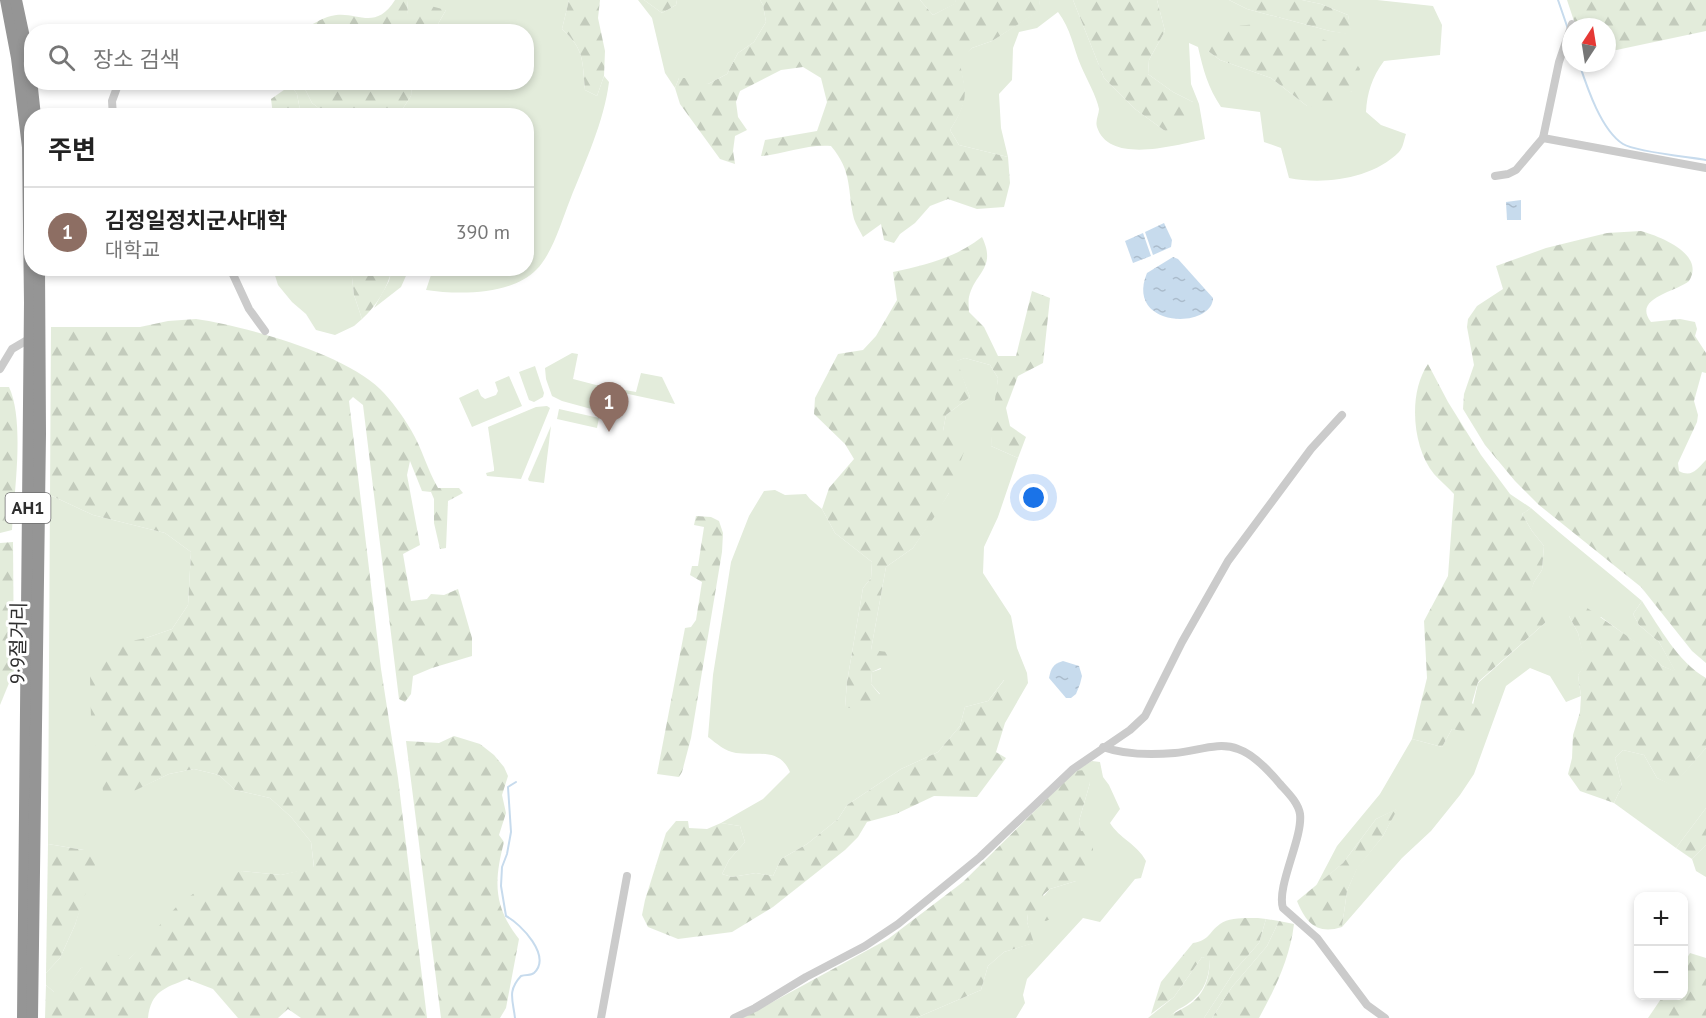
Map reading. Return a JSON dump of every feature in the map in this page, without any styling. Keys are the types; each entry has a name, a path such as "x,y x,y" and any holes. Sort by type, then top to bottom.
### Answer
{"highway":[{"name":"9·9절거리","path":"6,0 18,58 24,111"},
{"path":"16,0 24,38"},
{"path":"32,90 34,108"},
{"name":"9·9절거리","path":"23,1018 29,276"},
{"name":"9·9절거리","path":"32,1018 40,434 39,276"}],"street":[{"path":"1495,176 1516,170 1543,138 1562,53"},
{"path":"112,108 112,101 117,90"},
{"path":"1543,138 1706,168"},
{"path":"234,276 249,309 265,331"},
{"path":"0,369 12,349 29,339"},
{"path":"734,1018 864,946 898,924 980,857 1073,768 1130,730 1145,716 1182,642 1228,561 1311,449 1342,415"},
{"path":"1103,747 1119,753 1174,753 1228,746 1246,753 1276,780 1293,799 1300,814 1282,894 1283,908 1317,938 1367,1005 1385,1018"},
{"path":"601,1018 627,876"}],"green space":[{"path":"395,0 407,0 408,14 423,4 446,10 438,24 313,24 331,16 340,15 372,18 387,10"},
{"path":"407,0 569,0 562,29 579,50 585,90 597,96 604,76 609,82 603,112 593,142 560,227 547,256 534,271 534,108 403,108 411,96 411,90 534,90 534,24 438,24 446,10 408,15"},
{"path":"569,0 600,0 598,18 605,51 604,76 597,96 585,90 579,50 562,29"},
{"path":"638,0 644,0 662,13 676,5 677,0 760,0 766,22 754,42 738,53 727,74 708,84 679,78 675,88 665,73 652,18"},
{"path":"644,0 677,0 676,5 662,13"},
{"path":"760,0 920,0 933,15 954,4 956,0 1040,0 1039,11 992,41 972,48 959,61 965,97 961,111 950,130 959,145 1008,157 1010,183 1004,207 977,209 948,199 930,206 915,223 900,234 894,243 884,240 881,224 863,237 854,219 843,164 831,146 813,146 761,156 765,140 817,131 827,102 821,78 803,67 781,70 740,91 736,102 738,117 747,130 735,136 733,151 735,164 720,159 680,104 675,88 679,78 699,78 708,84 727,74 738,53 754,42 766,22"},
{"path":"920,0 956,0 955,4 933,15"},
{"path":"1040,0 1073,0 1104,78 1135,109 1165,131 1193,102 1173,92 1148,74 1149,60 1165,31 1157,0 1229,0 1247,9 1330,31 1351,34 1348,15 1321,4 1302,0 1377,0 1433,6 1442,25 1440,55 1384,61 1373,79 1366,112 1381,125 1406,134 1399,152 1388,161 1362,174 1332,180 1303,180 1289,178 1281,148 1264,142 1260,112 1221,107 1206,78 1198,47 1189,43 1191,84 1199,104 1205,139 1145,150 1115,146 1104,139 1097,127 1099,109 1096,99 1069,32 1058,12 1037,28 1019,32 1013,48 1012,80 999,94 1001,128 1008,157 959,145 950,130 960,112 964,96 958,60 972,48 992,41 1038,11","holes":["1208,51 1352,91 1307,106 1271,78 1220,60"]},
{"path":"1073,0 1157,0 1165,31 1149,60 1148,74 1173,92 1193,102 1193,124 1165,131 1135,109 1104,78"},
{"path":"1229,0 1302,0 1321,4 1348,15 1352,35 1247,9"},
{"path":"1567,0 1706,0 1706,31 1616,50 1616,18 1573,18"},
{"path":"1257,24 1311,35 1346,48 1360,69 1352,91 1328,107 1307,106 1271,78 1220,60 1208,51 1226,27"},
{"path":"284,90 294,90 300,108 272,108 271,99"},
{"path":"294,90 306,90 312,103 319,108 300,108"},
{"path":"306,90 411,90 411,96 403,108 319,108 312,103"},
{"path":"1641,231 1678,248 1691,262 1693,271 1689,281 1651,301 1647,307 1647,314 1651,322 1680,319 1695,322 1697,329 1695,336 1706,353 1706,373 1702,372 1694,401 1698,415 1697,422 1678,463 1679,471 1687,474 1694,472 1706,460 1706,663 1692,651 1641,587 1539,505 1515,481 1485,445 1463,409 1464,394 1474,365 1467,327 1468,319 1477,306 1503,289 1496,266 1546,248 1607,233"},
{"path":"982,237 986,247 986,263 972,289 969,312 984,327 998,356 1016,356 1032,291 1050,298 1043,363 1018,376 1006,408 1010,426 1026,437 1018,458 991,446 998,378 990,365 965,358 957,361 970,397 946,415 943,431 965,449 949,493 937,513 913,548 886,567 871,650 888,652 895,661 872,672 871,684 880,695 864,711 845,707 863,588 871,578 872,562 835,533 822,509 829,488 854,459 845,444 814,414 815,398 838,354 863,350 876,336 897,300 893,272 951,255"},
{"path":"275,276 352,276 354,295 362,319 354,326 335,335 316,330 306,314 278,285"},
{"path":"352,276 390,276 381,296 362,319 354,295"},
{"path":"390,276 406,276 401,287 374,308"},
{"path":"431,276 528,276 499,289 469,292 426,290"},
{"path":"196,319 240,328 293,343 343,364 364,376 384,393 404,419 415,437 438,488 459,488 463,493 448,501 446,548 440,549 434,523 434,499 431,492 422,491 410,461 407,475 420,545 403,554 411,601 427,599 431,594 444,595 458,589 472,638 472,656 413,676 411,694 405,702 399,699 363,405 353,397 349,401 381,669 398,778 427,1018 301,1018 288,1009 278,1018 238,1018 213,989 187,979 166,988 156,996 148,1018 45,1018 46,985 54,992 63,992 81,968 111,953 129,959 178,905 212,880 242,871 281,875 314,867 311,842 291,817 270,798 235,790 219,775 194,769 169,774 134,791 104,797 91,719 90,676 102,647 146,638 172,629 188,605 191,552 165,533 93,515 50,495 51,327 140,327 168,321"},
{"path":"572,353 578,354 573,379 600,386 595,410 552,396 545,368"},
{"path":"965,358 990,365 998,378 991,446 1018,458 998,517 984,547 983,573 1011,616 1017,648 1027,673 1028,683 1005,723 1004,680 988,701 965,707 960,726 938,752 901,769 847,805 838,819 807,844 781,859 773,876 756,873 732,877 722,874 729,860 745,842 740,826 721,823 763,799 790,772 780,759 774,756 732,752 708,737 713,675 731,562 749,516 764,491 775,490 785,495 806,494 822,509 835,533 872,562 871,578 863,588 845,707 880,694 871,684 872,672 881,669 871,650 886,567 913,548 949,493 943,431 946,415 970,397 956,361"},
{"path":"1428,364 1448,402 1481,455 1510,494 1531,508 1522,514 1544,546 1542,570 1534,582 1529,598 1543,605 1549,614 1546,622 1478,682 1472,703 1484,715 1481,735 1452,729 1442,747 1412,739 1427,678 1424,621 1448,576 1454,494 1434,474 1427,463 1417,435 1415,404 1417,390"},
{"path":"535,366 544,393 543,397 534,402 529,400 519,372"},
{"path":"641,373 662,377 675,404 619,392 614,415 604,413 609,387 636,392"},
{"path":"509,376 522,406 472,427 459,398 478,389 485,399 496,395 498,391 495,382"},
{"path":"0,387 9,387 14,401 18,437 12,530 0,533"},
{"path":"536,407 550,408 521,479 487,476 486,473 494,471 488,427"},
{"path":"559,409 599,418 597,428 557,419"},
{"path":"551,426 544,483 529,481 528,479"},
{"path":"50,495 93,515 165,533 191,552 188,605 172,629 146,638 133,791 169,774 194,769 219,775 235,790 270,798 291,817 311,842 314,868 281,875 242,871 148,940 129,959 81,968 64,992 54,992 46,985 46,973 60,958 75,925 84,895 84,850 48,844"},
{"path":"1531,508 1642,601 1633,614 1639,625 1659,642 1676,672 1662,666 1639,645 1601,617 1569,616 1578,633 1586,664 1578,675 1581,696 1566,702 1550,676 1530,668 1506,686 1474,774 1460,795 1431,831 1402,858 1342,927 1347,891 1357,868 1383,836 1397,809 1376,819 1343,863 1316,886 1337,846 1380,794 1412,739 1442,747 1452,729 1467,731 1478,683 1546,622 1528,598 1542,570 1544,546 1522,514"},
{"path":"696,516 711,517 719,521 723,533 722,552 691,738 679,777 657,774 685,628 691,627 696,620 702,582 690,575 692,566 698,566 704,527 694,525"},
{"path":"13,542 14,671 0,705 0,543"},
{"path":"1642,601 1678,654 1706,678 1706,748 1673,786 1657,778 1644,755 1623,750 1615,758 1622,786 1614,803 1580,791 1568,774 1572,758 1573,735 1580,712 1581,696 1578,675 1585,664 1578,633 1569,616 1583,605 1640,645 1662,666 1675,671 1659,642 1639,625 1633,614"},
{"path":"1005,679 1005,723 996,752 1006,758 977,797 934,796 896,814 867,822 858,837 845,850 773,907 732,932 678,939 648,927 642,915 645,900 666,833 676,821 688,821 689,828 707,829 721,823 740,826 745,842 729,860 722,874 732,877 756,873 773,876 781,859 807,844 838,819 847,805 901,769 938,752 960,726 965,707 988,701"},
{"path":"454,736 480,744 494,755 508,776 502,795 506,813 499,835 504,842 497,881 504,915 519,939 506,1008 500,1018 441,1018 406,741 439,743"},
{"path":"1706,748 1706,808 1676,848 1614,803 1622,786 1615,758 1623,750 1644,755 1657,778 1673,785"},
{"path":"1092,761 1100,762 1103,777 1120,809 1110,823 1146,861 1141,878 1135,879 1100,922 1083,918 1027,979 1023,995 1025,1003 1016,1018 916,1018 981,990 988,966 1004,952 1033,943 1027,922 1028,914 1050,889 1076,881 1081,831 1079,821 1090,783 1075,771"},
{"path":"1084,770 1090,783 1079,821 1081,831 1093,832 1093,870 1076,881 1050,889 1043,895 1057,916 1046,921 1028,914 1027,922 1034,943 1004,952 988,966 981,990 916,1018 743,1018 888,939 963,882 1075,771"},
{"path":"1398,808 1383,836 1357,869 1347,891 1342,927 1326,929 1314,925 1304,915 1297,901 1343,863 1376,819"},
{"path":"1706,808 1706,845 1692,859 1676,848"},
{"path":"48,844 84,850 96,862 75,925 60,958 46,973"},
{"path":"1706,845 1706,877 1696,871 1692,859"},
{"path":"1266,919 1279,921 1267,946 1232,987 1212,1018 1204,1018 1236,969 1259,943"},
{"path":"1266,919 1259,943 1236,969 1204,1018 1166,1018 1193,1002 1202,992 1209,974 1210,960 1202,957 1174,997 1151,1014 1161,982 1193,943 1206,938 1216,927 1228,920"},
{"path":"1279,921 1294,924 1292,937 1281,973 1259,1018 1212,1018 1232,987 1267,946"},
{"path":"1690,953 1706,958 1706,1018 1648,1018 1660,1000 1688,1000 1688,956"},
{"path":"1202,957 1210,959 1206,982 1198,995 1167,1018 1148,1018 1174,997"}],"water":[{"path":"1521,200 1521,220 1507,220 1506,202"},
{"path":"1164,223 1172,240 1171,247 1153,255 1145,232"},
{"path":"1143,233 1151,256 1133,263 1125,241"},
{"path":"1173,257 1178,259 1213,298 1209,308 1199,315 1186,319 1171,318 1158,314 1147,305 1143,291 1147,273"},
{"path":"1063,661 1079,666 1082,676 1076,694 1071,698 1066,698 1049,678 1053,667"}],"waterway":[{"path":"1558,0 1564,18"},
{"path":"1582,72 1602,119 1608,129 1623,144 1650,152 1706,160"},
{"path":"515,1018 512,996 514,986 521,976 534,973 539,966 537,950 532,941 519,926 506,916 501,886 502,867 511,832 508,787 516,782"}],"place":[{"name":"김정일정치군사대학","path":"609,432"}]}
